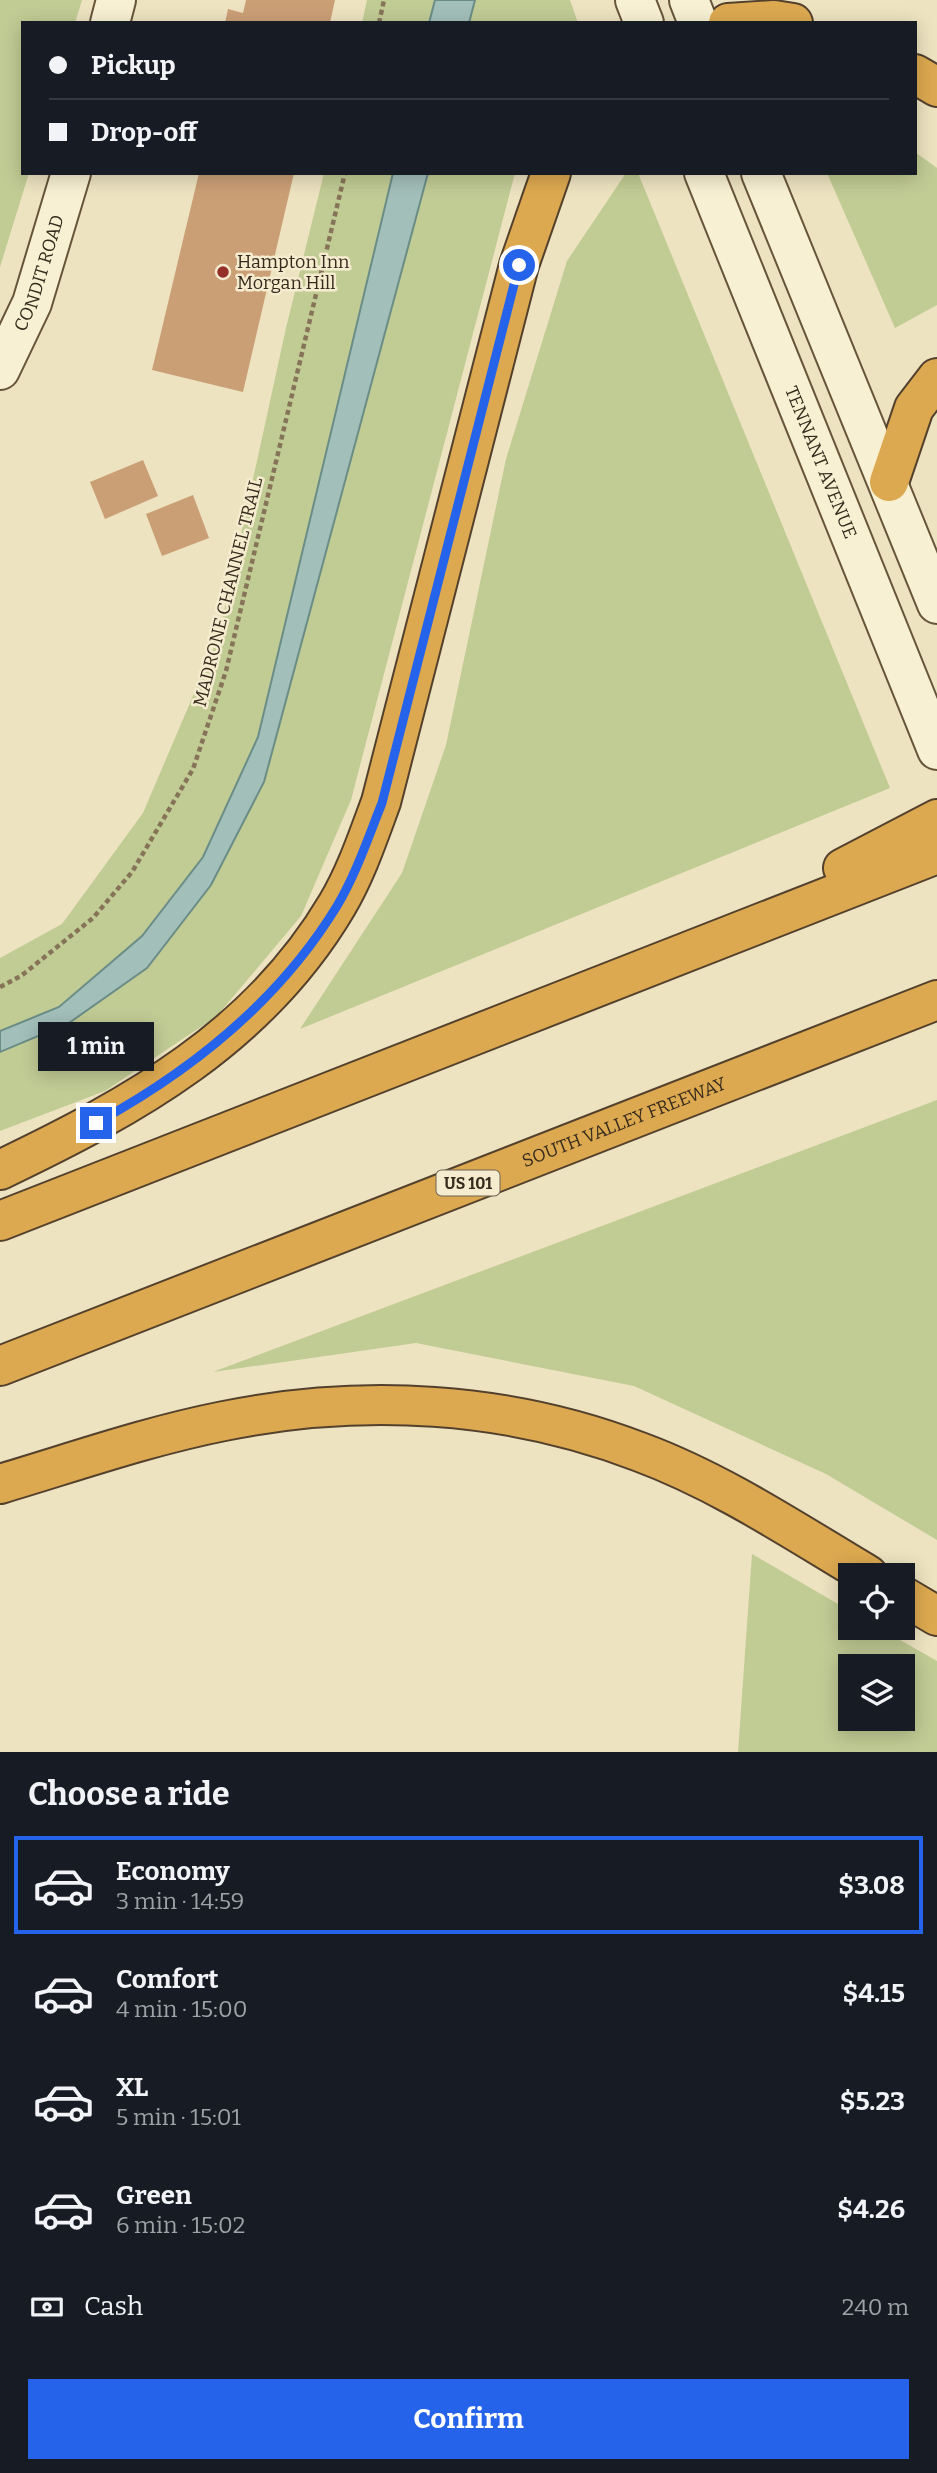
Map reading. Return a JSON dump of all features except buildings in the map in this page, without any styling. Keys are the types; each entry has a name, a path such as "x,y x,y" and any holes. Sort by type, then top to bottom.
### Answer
{"highway":[{"path":"759,21 780,21"},
{"path":"917,75 937,87"},
{"path":"0,1170 96,1123 181,1072 254,1010 289,975 338,904 360,860 382,803 519,265 550,175"},
{"path":"889,482 915,408 937,378"},
{"path":"677,956 937,819"},
{"path":"0,1221 937,854"},
{"name":"SOUTH VALLEY FREEWAY","path":"0,1366 937,1000"},
{"path":"0,1484 172,1433 269,1412 364,1405 454,1408 545,1424 640,1451 725,1491 848,1563"},
{"path":"915,1603 937,1616"}],"main road":[{"path":"111,21 116,0"},
{"path":"635,0 643,21"},
{"path":"689,0 697,21"},
{"name":"CONDIT ROAD","path":"0,370 32,303 70,175"},
{"name":"TENNANT AVENUE","path":"705,175 937,750"},
{"path":"762,175 937,604"}],"path":[{"path":"379,21 384,0"},
{"name":"MADRONE CHANNEL TRAIL","path":"0,987 21,976 93,918 132,872 193,769 226,671 345,175"}],"green space":[{"path":"0,0 82,0 76,21 21,21 21,175 28,175 0,267"},
{"path":"367,0 570,0 577,21 362,21"},
{"path":"917,153 937,168 937,305 895,328 828,175 917,175"},
{"path":"324,175 514,175 351,800 301,916 217,1016 105,1091 0,1131 0,958 62,924 143,813 219,635 286,328"},
{"path":"625,175 639,175 890,788 300,1029 402,873 446,745 506,459 567,261"},
{"path":"937,1100 937,1540 826,1474 634,1386 416,1343 213,1372"},
{"path":"752,1554 838,1604 838,1640 900,1640 937,1661 937,1752 738,1752"}],"water":[{"path":"435,0 475,0 470,21 430,21"},
{"path":"393,175 427,175 264,782 211,885 147,968 69,1023 0,1052 0,1031 59,1007 142,936 203,857 258,737"}],"place":[{"name":"Hampton Inn Morgan Hill","path":"223,272"}],"route":[{"path":"96,1123 181,1072 254,1010 289,975 314,941 338,904 360,860 382,803 519,265"}]}
